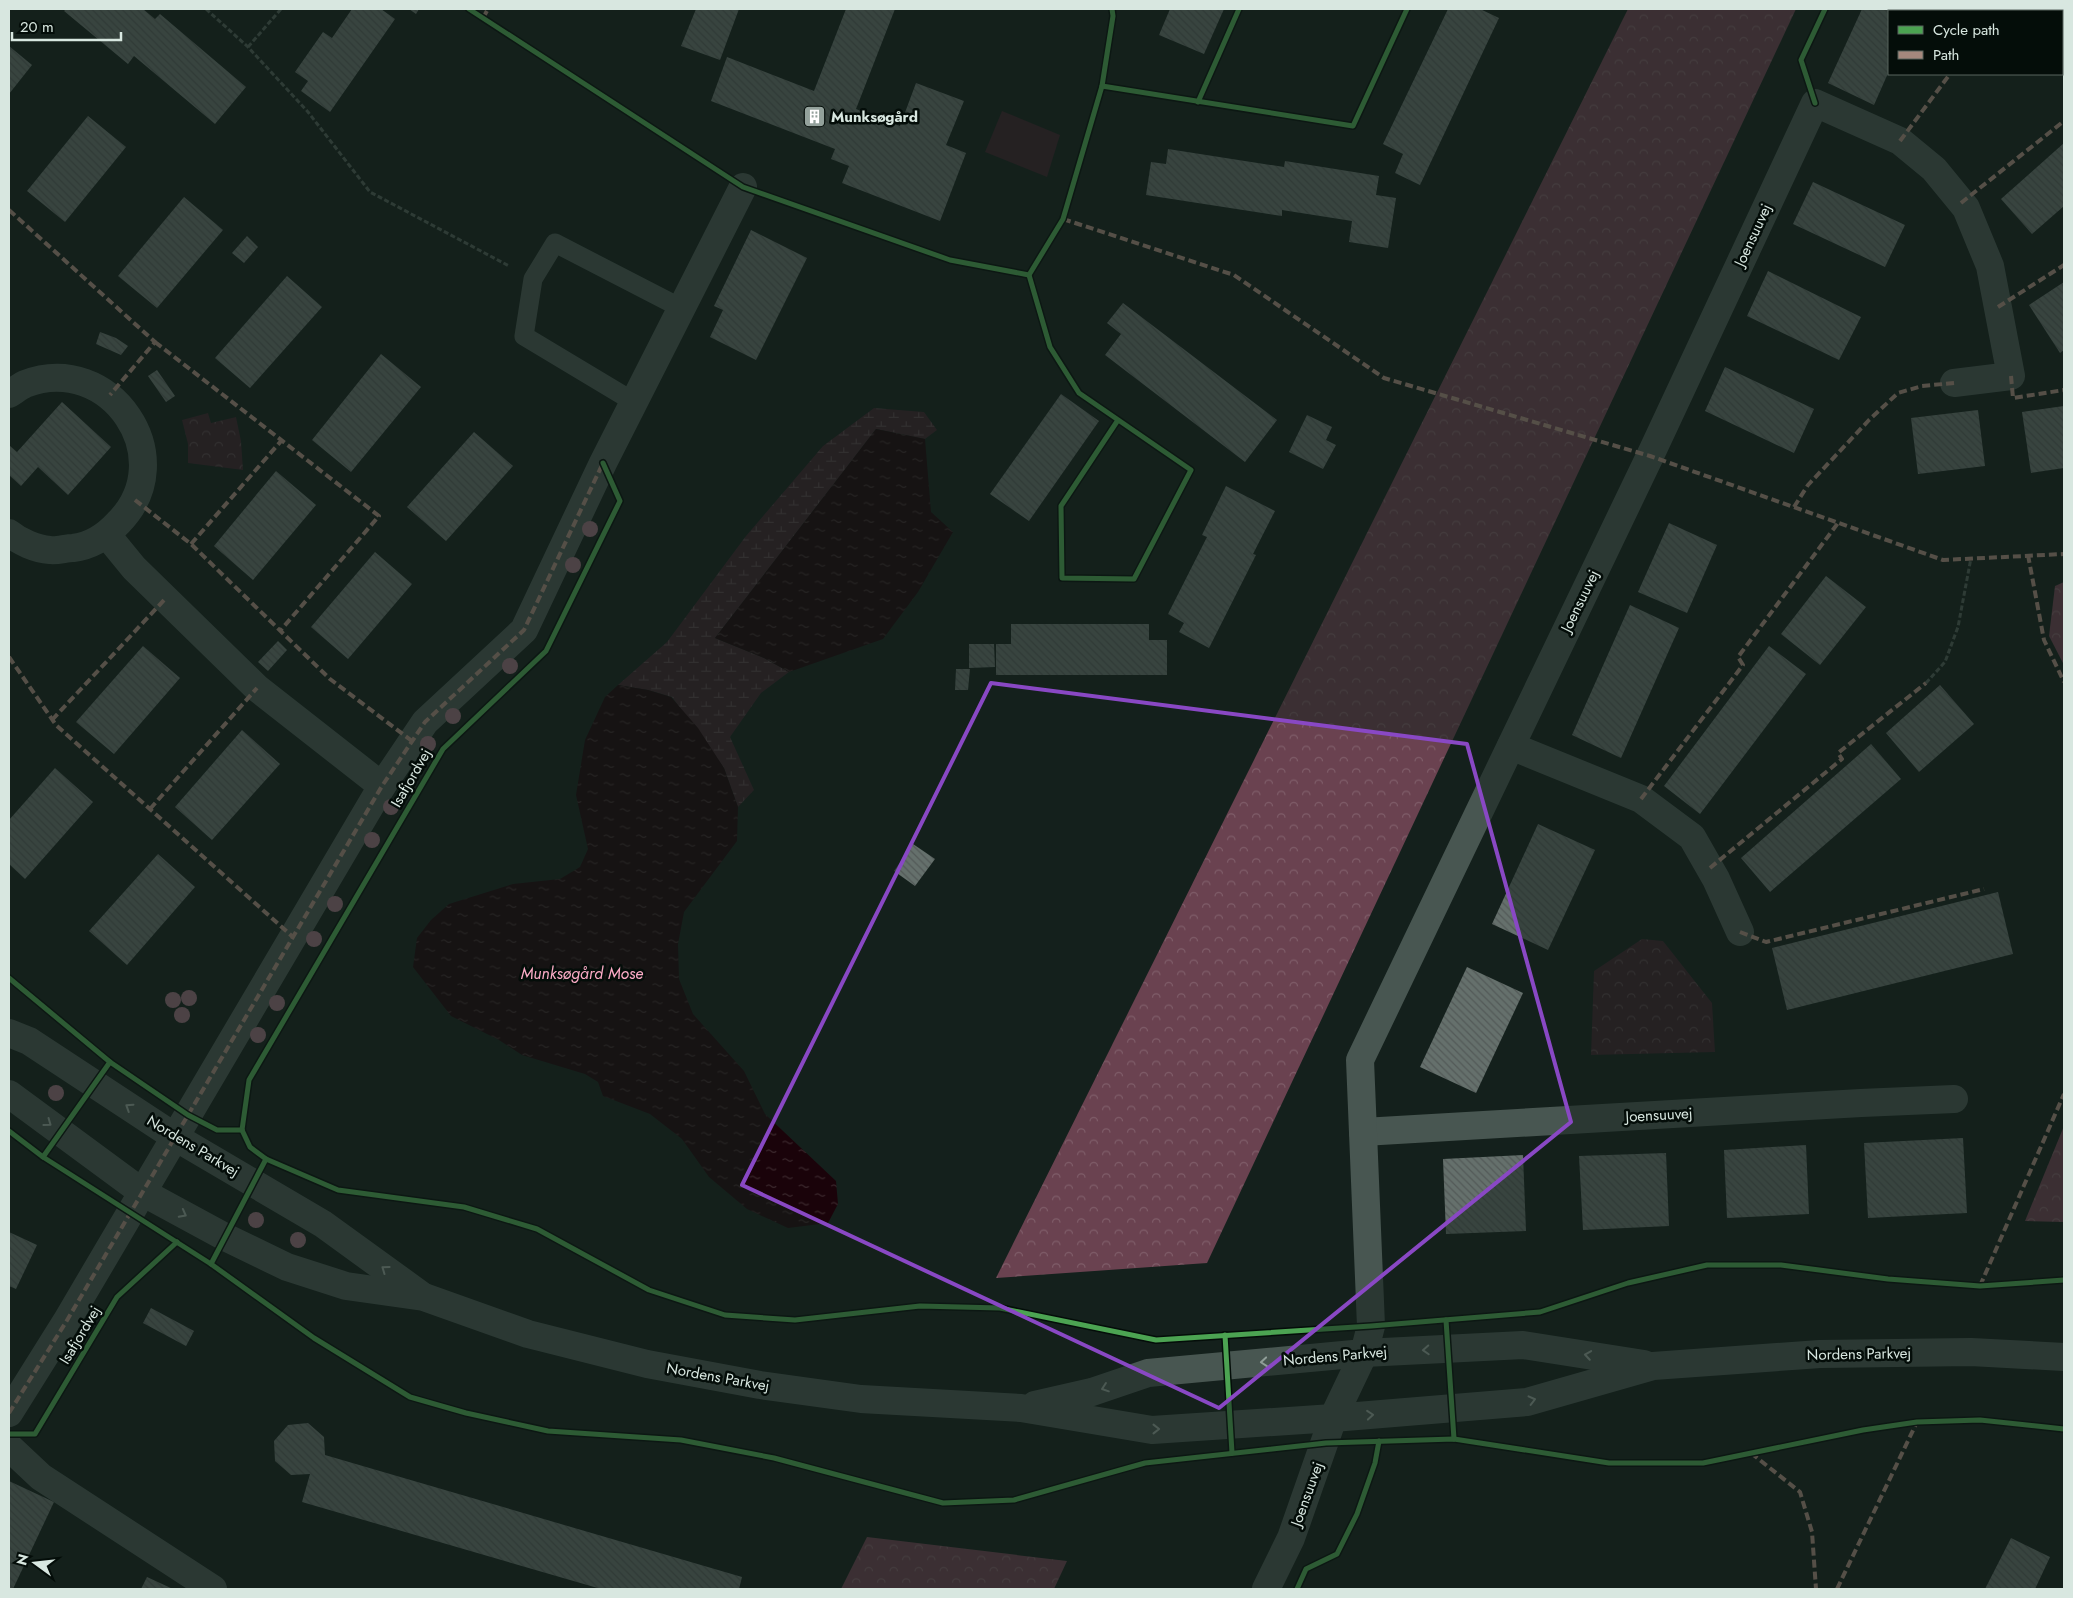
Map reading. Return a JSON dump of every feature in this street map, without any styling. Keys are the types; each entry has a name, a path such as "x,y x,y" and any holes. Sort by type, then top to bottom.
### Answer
{"street":[{"name":"Joensuuvej","path":"1266,1589 1291,1538 1333,1418 1364,1353 1372,1326 1360,1060 1816,103 1900,140 1934,169 1966,208 1990,266 2011,376 1954,383"},
{"path":"634,402 743,187"},
{"path":"9,394 25,384 51,379 78,380 110,395 123,408 138,432 144,459 141,487 130,511 106,535 84,546 51,550 19,541 9,533"},
{"name":"Isafjordvej","path":"9,1413 66,1322 382,786 425,722 524,630 603,462 634,402"},
{"name":"Isafjordvej","path":"106,535 134,568 257,688 382,786"},
{"path":"1511,746 1641,799 1692,837 1716,879 1740,932"},
{"name":"Nordens Parkvej","path":"9,1033 29,1041 175,1137 323,1224 424,1297"},
{"name":"Nordens Parkvej","path":"9,1094 142,1192 225,1237 287,1267 346,1286 424,1297 528,1334 647,1364 741,1382 860,1399 1021,1408 1152,1430 1333,1418 1527,1402 1654,1366 1820,1354 1971,1352 2064,1357"},
{"name":"Joensuuvej","path":"1364,1132 1954,1099"},
{"name":"Nordens Parkvej","path":"1021,1408 1092,1392 1148,1373 1364,1353 1523,1345 1654,1366"},
{"path":"9,1447 41,1477 213,1589"}],"lane":[{"path":"634,402 524,336 533,279 555,243 681,308"}],"path":[{"path":"206,9 248,47 308,112 370,192 533,279"},
{"path":"248,47 281,9"},
{"path":"1926,684 1945,662 1958,627 1970,558"}],"highlighted area":[{"path":"991,683 1467,744 1571,1122 1219,1408 742,1185"}],"green space":[{"path":"1628,9 1796,9 1207,1263 996,1278"},
{"path":"1002,111 1060,135 1047,177 985,152"},
{"path":"874,408 924,412 937,430 925,439 876,429 715,638 764,658 789,672 761,693 730,737 754,790 738,807 724,768 672,697 648,690 618,685 667,642 746,536 823,446"},
{"path":"208,413 211,423 236,417 241,441 243,470 188,463 188,444 182,420"},
{"path":"2064,582 2064,665 2049,636 2055,586"},
{"path":"1642,939 1663,941 1712,1003 1715,1052 1591,1055 1594,971"},
{"path":"2064,1126 2064,1222 2025,1221"},
{"path":"867,1537 1067,1561 1054,1589 841,1589"}],"water":[{"path":"876,429 925,439 931,512 953,532 918,592 883,639 789,672 764,658 715,638"},
{"name":"Munksøgård Mose","path":"618,685 648,690 671,697 698,728 724,768 738,807 737,841 684,912 678,944 679,979 693,1014 744,1071 765,1114 836,1181 838,1204 828,1223 788,1228 747,1209 709,1177 682,1139 650,1114 603,1096 598,1082 585,1074 522,1055 499,1040 451,1016 413,967 417,938 431,920 449,904 513,884 560,879 580,867 588,849 576,795 585,740 605,697"}],"building":[{"path":"66,9 143,9 155,19 160,14 246,87 215,124 134,56 128,64 64,11"},
{"path":"352,9 381,9 395,19 330,112 301,91 308,81 295,72 323,32 332,38"},
{"path":"409,9 419,9 416,14"},
{"path":"696,9 739,9 720,60 681,46"},
{"name":"Munksøgård","path":"846,9 895,9 856,109 900,126 916,83 964,101 946,145 966,153 940,221 842,183 849,166 831,159 835,149 711,101 727,57 814,91"},
{"path":"1170,9 1224,9 1204,54 1159,35"},
{"path":"1448,9 1480,9 1499,18 1420,185 1395,173 1403,154 1383,144"},
{"path":"1862,9 1918,9 1888,10 1888,73 1874,105 1828,83"},
{"path":"2014,9 2064,9 2063,10"},
{"path":"9,46 32,65 9,94"},
{"path":"88,116 126,147 65,222 27,191"},
{"path":"2064,143 2064,206 2032,234 2001,199"},
{"path":"1168,149 1284,167 1285,161 1379,176 1376,195 1396,198 1388,248 1349,242 1352,221 1282,210 1282,216 1146,195 1151,162 1166,164"},
{"path":"1813,182 1905,225 1885,267 1793,224"},
{"path":"184,197 223,230 157,308 118,276"},
{"path":"751,230 807,258 756,360 710,337 723,310 714,306"},
{"path":"247,236 258,247 244,263 232,253"},
{"path":"1768,271 1861,317 1839,360 1747,316"},
{"path":"287,276 322,307 250,388 215,358"},
{"path":"2064,282 2064,350 2060,353 2029,305"},
{"path":"1123,303 1277,420 1245,462 1105,355 1121,334 1107,323"},
{"path":"100,332 116,338 128,346 121,355 96,344"},
{"path":"381,354 421,387 351,472 312,440"},
{"path":"1725,367 1814,409 1794,453 1705,411"},
{"path":"157,370 175,396 166,402 148,376"},
{"path":"1061,394 1099,421 1029,521 990,494"},
{"path":"62,402 111,447 68,495 38,467 21,486 9,475 9,445 17,452"},
{"path":"2064,406 2064,468 2031,473 2022,412"},
{"path":"1978,410 1985,466 1918,474 1911,418"},
{"path":"1307,415 1332,427 1326,440 1336,445 1323,469 1289,452"},
{"path":"474,432 513,466 446,541 407,507"},
{"path":"276,471 316,505 253,580 214,546"},
{"path":"1226,486 1275,511 1253,554 1256,555 1209,648 1179,632 1184,623 1168,614 1207,537 1202,535"},
{"path":"1669,523 1717,545 1687,613 1638,592"},
{"path":"375,552 412,584 348,659 311,627"},
{"path":"1826,576 1866,607 1820,665 1781,634"},
{"path":"1630,605 1679,628 1621,758 1572,735"},
{"path":"1011,624 1149,624 1149,640 1167,640 1167,675 996,675 996,644 1011,644"},
{"path":"278,641 287,650 268,671 258,662"},
{"path":"969,644 994,644 995,667 969,668"},
{"path":"143,646 180,678 114,754 76,722"},
{"path":"1769,646 1806,674 1700,814 1664,786"},
{"path":"956,669 970,669 968,690 955,690"},
{"path":"1940,685 1974,724 1919,772 1886,733"},
{"path":"242,730 280,764 212,840 175,807"},
{"path":"1871,744 1901,779 1770,892 1741,858"},
{"path":"55,768 93,802 25,879 9,864 9,820"},
{"path":"1538,824 1595,850 1548,950 1492,924"},
{"path":"913,844 935,859 915,886 894,871"},
{"path":"158,854 195,887 127,965 89,931"},
{"path":"1998,892 2013,954 1787,1010 1772,948"},
{"path":"1467,967 1523,993 1476,1093 1420,1067"},
{"path":"1963,1138 1967,1213 1868,1218 1864,1143"},
{"path":"1806,1145 1809,1214 1727,1218 1724,1150"},
{"path":"1666,1153 1669,1226 1583,1230 1579,1156"},
{"path":"1523,1155 1526,1231 1446,1234 1443,1159"},
{"path":"9,1232 37,1245 16,1289 9,1286"},
{"path":"151,1308 194,1331 186,1346 143,1323"},
{"path":"308,1423 324,1437 325,1455 742,1577 739,1589 601,1589 302,1502 310,1474 291,1475 275,1461 274,1441 288,1425"},
{"path":"9,1481 54,1502 13,1589 9,1589"},
{"path":"2011,1538 2050,1557 2035,1589 1985,1589"},
{"path":"147,1577 173,1589 141,1589"}],"marked path":[{"path":"483,18 488,9"},
{"path":"1900,141 1949,75"},
{"path":"1961,203 2064,121"},
{"path":"9,210 155,342 110,395"},
{"path":"1063,219 1234,275 1384,378 1650,456 1943,560 2064,554"},
{"path":"1998,307 2064,265"},
{"path":"155,342 379,516 280,631"},
{"path":"2011,376 2013,398 2064,390"},
{"path":"1794,507 1808,485 1869,420 1898,393 1922,386 1954,383"},
{"path":"191,544 282,440"},
{"path":"9,1413 66,1322 382,786 425,722 524,630 603,463"},
{"path":"135,500 191,544 330,679 412,741"},
{"path":"1641,799 1743,665 1738,657 1838,523"},
{"path":"2028,555 2044,640 2064,682"},
{"path":"52,720 166,598"},
{"path":"9,657 56,725 293,937"},
{"path":"1710,868 1842,759 1838,753 1926,683"},
{"path":"150,809 257,688"},
{"path":"1740,932 1766,942 1984,889"},
{"path":"1980,1286 2064,1094"},
{"path":"1837,1589 1917,1422"},
{"path":"1751,1453 1800,1492 1812,1532 1816,1589"}],"cycle path":[{"path":"469,9 743,187 950,260 1029,275 1063,219 1102,86 1113,16 1112,9"},
{"path":"1198,102 1239,9"},
{"path":"1102,86 1353,126 1407,9"},
{"path":"1815,103 1801,60 1825,9"},
{"path":"1029,275 1050,347 1079,393 1191,470 1134,579 1062,578 1061,506 1118,420"},
{"path":"242,1130 249,1080 443,749 546,651 620,501 603,463"},
{"path":"9,978 110,1062 188,1115 217,1130 242,1130"},
{"path":"43,1157 110,1062"},
{"path":"242,1130 250,1147 266,1159 338,1190 464,1207 537,1229 649,1290 725,1315 795,1320 920,1306 1000,1308 1156,1340 1371,1326 1540,1312 1628,1283 1707,1265 1781,1265 1888,1279 1980,1286 2064,1280"},
{"path":"9,1131 43,1157 211,1264 314,1338 410,1397 466,1413 548,1431 681,1440 774,1458 943,1503 1014,1500 1145,1463 1326,1443 1454,1439 1609,1463 1703,1463 1863,1430 1917,1422 1980,1420 2064,1429"},
{"path":"211,1264 266,1159"},
{"path":"9,1434 35,1434 117,1297 177,1242"},
{"path":"1446,1320 1454,1439"},
{"path":"1225,1335 1232,1453"},
{"path":"1297,1589 1306,1569 1337,1554 1357,1514 1375,1463 1379,1441"}],"place":[{"name":"Munksøgård","path":"815,117"}]}
